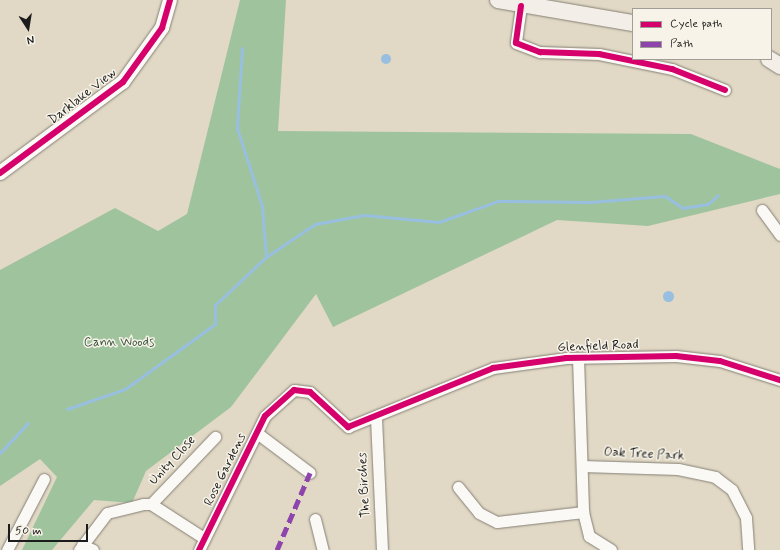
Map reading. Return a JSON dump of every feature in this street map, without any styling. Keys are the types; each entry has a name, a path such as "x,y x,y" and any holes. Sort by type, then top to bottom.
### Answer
{"main road":[{"path":"498,0 522,6 632,23"},
{"path":"771,60 780,66"}],"street":[{"name":"Darklake View","path":"0,173 123,82 162,28 170,0"},
{"path":"522,6 516,43 540,52 599,54 672,69 725,90"},
{"path":"762,210 780,235"},
{"name":"Glenfield Road","path":"277,402 294,390 310,392 348,426 376,418 493,368 578,358 676,356 720,360 780,380"},
{"path":"578,358 583,512 589,536 611,550"},
{"name":"Rose Gardens","path":"199,550 257,432 277,402"},
{"name":"The Birches","path":"376,418 382,550"},
{"path":"257,432 310,473"},
{"name":"Unity Close","path":"151,504 215,437"},
{"name":"Oak Tree Park","path":"582,466 678,469 715,477 732,490 746,518 748,550"},
{"path":"6,550 44,479"},
{"path":"458,487 478,513 496,522 583,512"},
{"path":"93,550 80,547 107,512 151,504 204,538"},
{"path":"315,519 323,550"}],"green space":[{"name":"Cann Woods","path":"240,0 286,0 278,131 691,134 780,169 780,194 648,226 557,220 333,327 316,294 231,407 146,471 132,503 94,500 52,550 22,550 57,477 40,459 0,486 0,270 115,208 158,231 187,214"}],"water":[{"path":"386,54 391,59 386,64 381,59"},
{"path":"666,291 670,291 672,292 672,300 666,301 663,298 663,294"}],"waterway":[{"path":"242,48 237,128 262,206 266,257"},
{"path":"67,409 125,389 215,324 215,305 266,257 315,224 364,215 439,222 498,201 590,202 665,196 683,208 708,204 718,195"},
{"path":"0,453 28,423"}],"marked path":[{"path":"277,550 310,473"}],"cycle path":[{"path":"0,173 123,82 162,28 170,0"},
{"path":"521,6 516,43 540,52 599,54 672,69 725,90"},
{"path":"199,550 265,416 294,390 310,392 348,427 493,368 566,358 676,356 720,361 780,380"}]}
